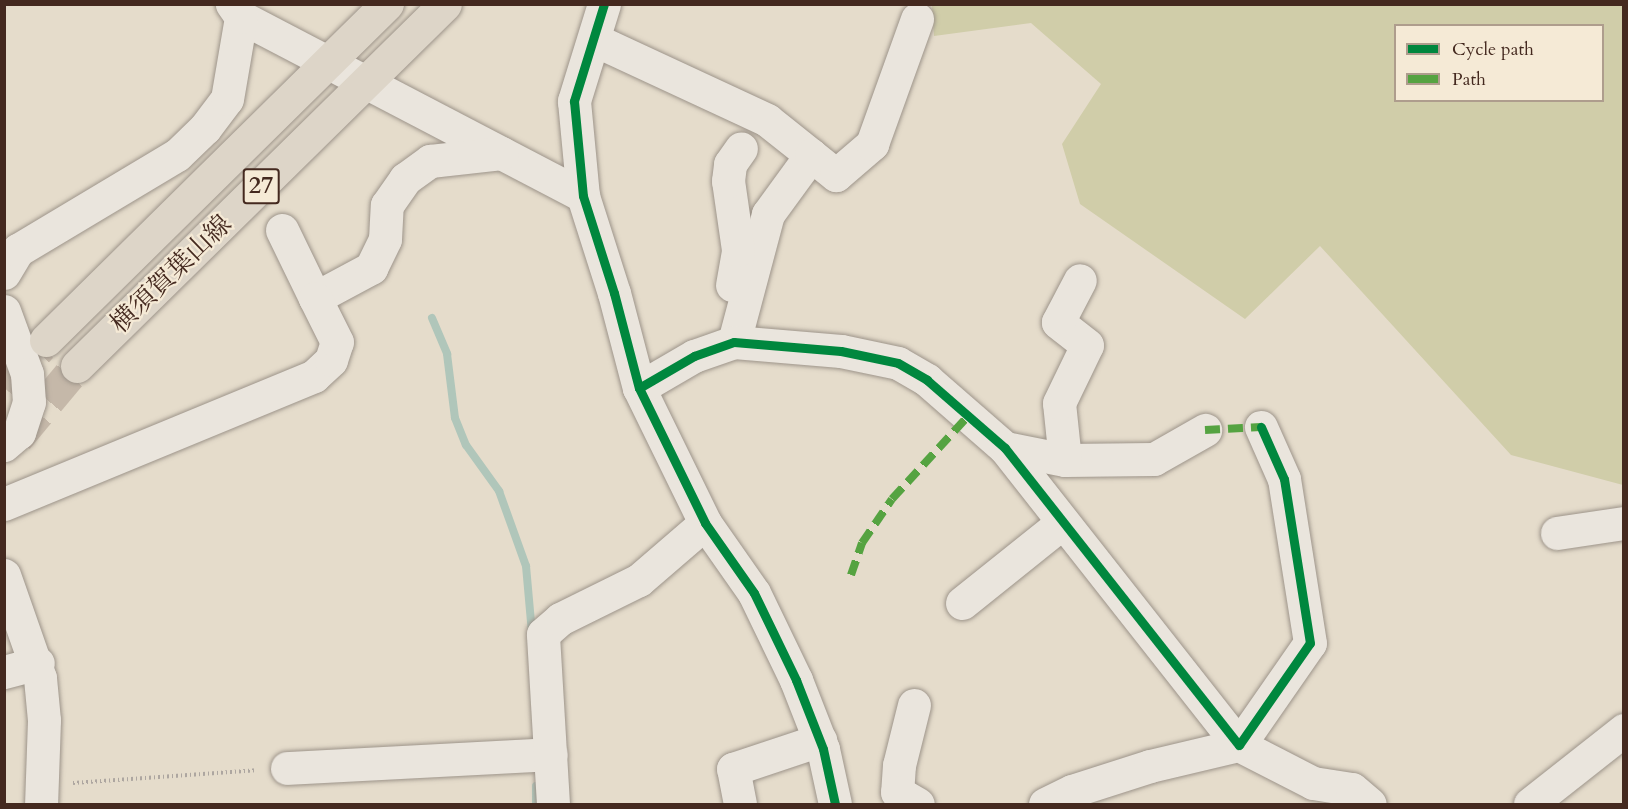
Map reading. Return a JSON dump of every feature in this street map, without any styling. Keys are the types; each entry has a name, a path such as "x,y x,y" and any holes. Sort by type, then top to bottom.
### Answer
{"main road":[{"name":"横須賀葉山線","path":"46,339 387,4"},
{"name":"横須賀葉山線","path":"77,366 445,4"}],"street":[{"path":"604,4 574,101 583,196 614,293 639,388 705,523 754,593 820,740 835,804"},
{"path":"4,273 18,250 177,155 205,128 227,99 237,11 328,62 583,196"},
{"path":"594,40 767,120 836,175 872,144 917,19"},
{"path":"724,345 738,250 728,181 730,164 741,148"},
{"path":"315,298 371,268 385,239 387,205 405,179 429,161 502,153"},
{"path":"724,345 768,214 811,154"},
{"path":"4,504 314,376 331,360 337,342 282,230"},
{"path":"1065,459 1059,403 1087,345 1058,322 1080,280"},
{"path":"4,445 19,432 29,402 27,374 8,329"},
{"path":"639,388 724,345 841,351 898,363 927,380 1005,448 1239,745 1313,783 1352,789 1361,802"},
{"path":"1066,800 1150,766 1239,745 1310,643 1284,479 1261,427"},
{"path":"1005,448 1065,459 1154,459 1205,430"},
{"path":"962,603 1063,522"},
{"path":"553,804 543,634 560,619 639,580 705,523"},
{"path":"1557,533 1623,523"},
{"path":"4,575 38,663 44,720 42,795"},
{"path":"4,672 38,663"},
{"path":"914,705 899,765 897,792 918,804"},
{"path":"1530,804 1623,730"},
{"path":"740,804 733,769 820,740"},
{"path":"287,768 551,753"}],"path":[{"path":"42,795 287,768"}],"shaded area":[{"path":"932,5 1623,5 1623,485 1511,455 1320,246 1245,319 1080,204 1062,144 1101,84 1031,23 934,36"}],"waterway":[{"path":"432,318 447,354 455,418 466,445 499,491 526,566 532,633"},
{"path":"536,786 536,804"}],"tunnel":[{"path":"4,387 41,346"},
{"path":"17,438 77,366"}],"marked path":[{"path":"851,575 862,543 892,499 968,416"},
{"path":"1205,430 1261,427"}],"cycle path":[{"path":"604,4 574,101 583,196 614,293 639,388 705,523 754,593 796,680 823,749 835,804"},
{"path":"639,388 694,356 734,342 841,351 898,363 927,380 1005,448 1239,745 1310,643 1284,479 1261,427"}]}
